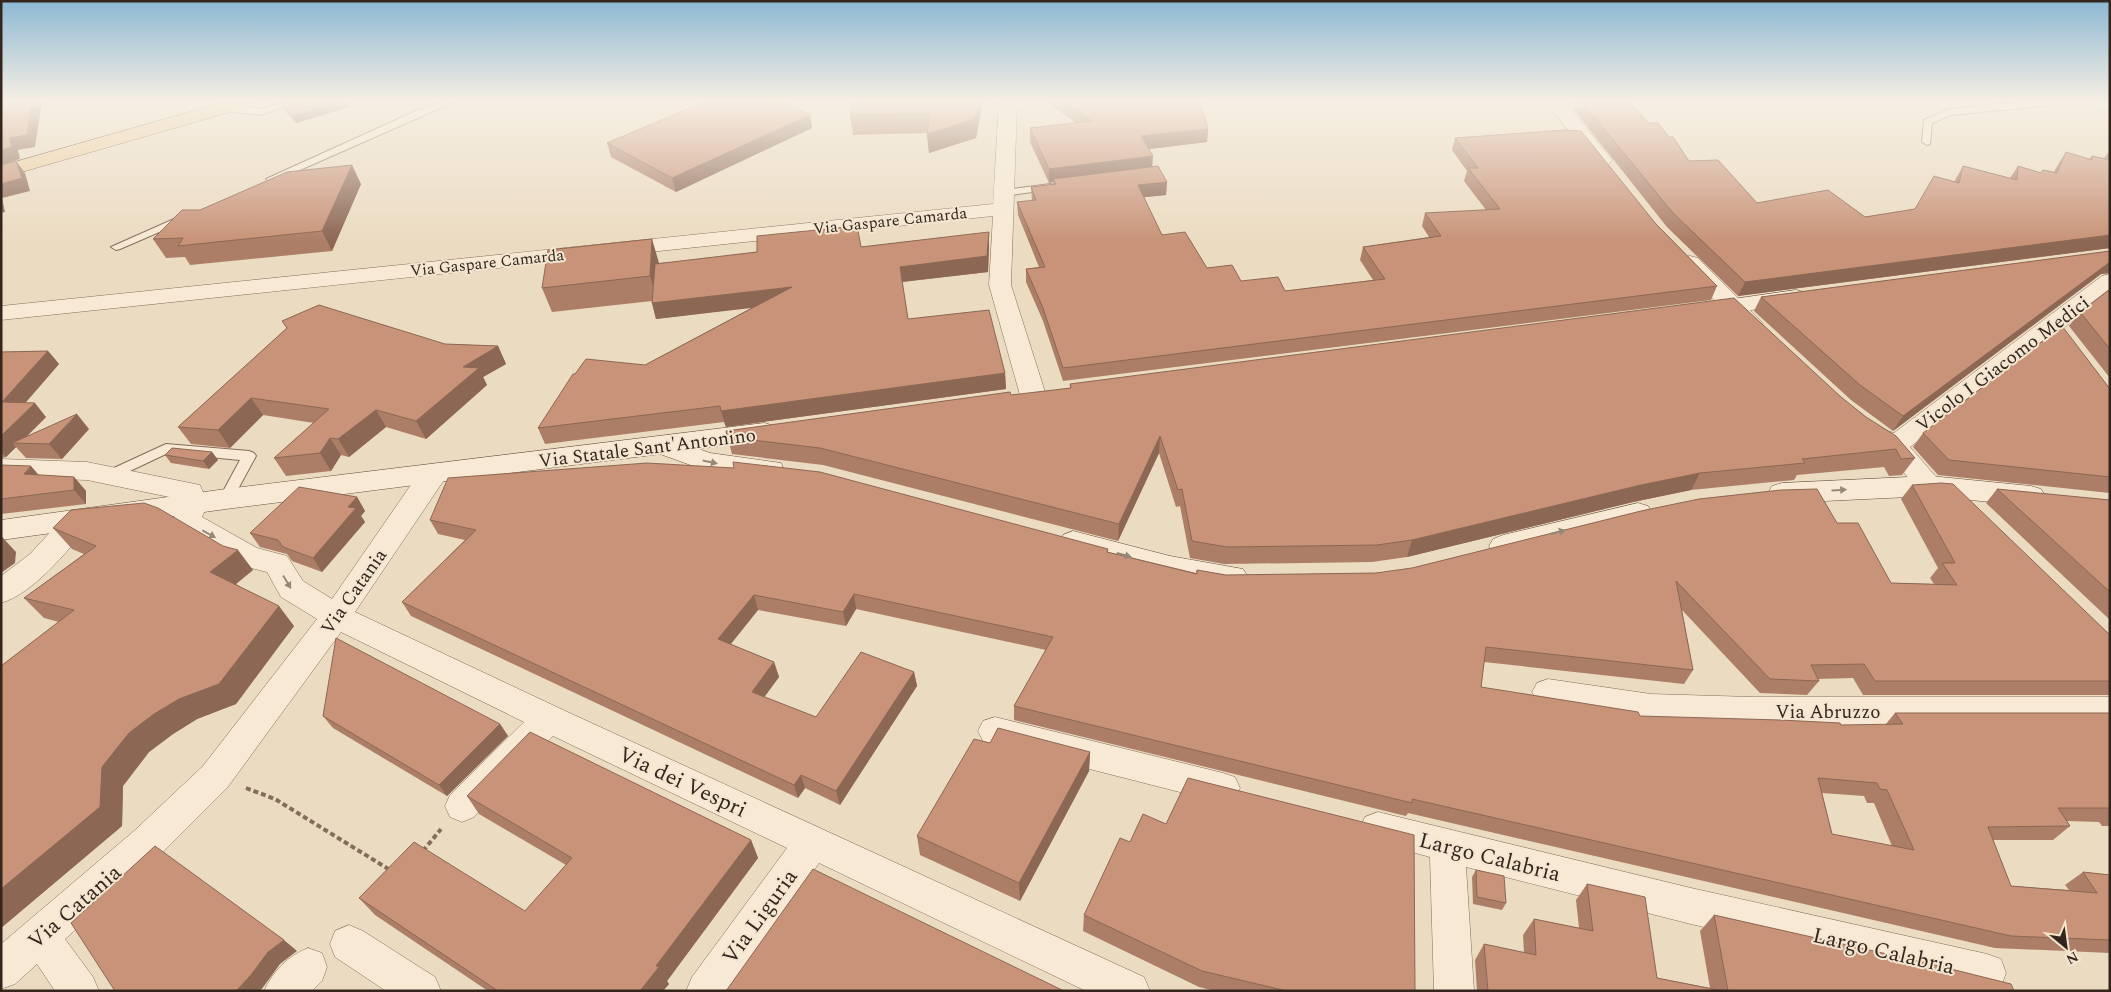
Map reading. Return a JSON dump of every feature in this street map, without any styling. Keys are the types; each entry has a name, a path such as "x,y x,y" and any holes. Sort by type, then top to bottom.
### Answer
{"main road":[{"path":"1,172 84,148"}],"street":[{"path":"1006,148 1000,285 1033,395"},
{"path":"1592,148 1616,178"},
{"name":"Via Gaspare Camarda","path":"1,313 1003,201"},
{"path":"1679,252 1768,340"},
{"name":"Vicolo I Giacomo Medici","path":"1894,446 2059,332 2110,281"},
{"path":"1682,312 1819,294"},
{"path":"1865,427 1894,446 1940,486 1977,514"},
{"name":"Via Statale Sant'Antonino","path":"66,521 226,499 664,446 790,428"},
{"path":"664,446 707,462 794,473"},
{"path":"1,468 87,471 190,492 194,504"},
{"name":"Via Catania","path":"1,970 147,843 215,777 269,708 336,616 434,473"},
{"path":"1754,495 1940,486 2053,498"},
{"name":"Via dei Vespri","path":"194,504 186,521 250,557 276,564 292,589 336,616 549,719 1130,991"},
{"path":"1475,554 1570,528 1662,508"},
{"path":"1,530 66,521"},
{"path":"1,592 40,562 66,521"},
{"path":"1045,534 1170,567 1224,577 1258,578"},
{"name":"Via Abruzzo","path":"1548,692 1660,708 1752,711 2110,711"},
{"path":"462,806 549,719"},
{"path":"995,731 1254,796"},
{"name":"Largo Calabria","path":"1350,821 1691,906 1987,973"},
{"name":"Via Liguria","path":"706,991 813,842"},
{"path":"1446,845 1454,991"},
{"path":"40,936 79,991"},
{"path":"349,944 420,991"}],"lane":[{"path":"260,184 340,148"},
{"path":"1003,201 1062,186"},
{"path":"116,248 197,212"},
{"path":"108,476 166,448 249,456 226,499"}],"path":[{"path":"215,777 275,799 391,871"},
{"path":"420,855 462,806"}],"building":[{"path":"617,148 737,148 672,178"},
{"path":"1039,148 1148,148 1153,156 1049,169"},
{"path":"1463,148 1595,148 1656,224 1717,286 1063,368 1043,308 1026,269 1045,267 1017,202 1036,200 1031,187 1056,184 1053,179 1158,166 1167,182 1138,185 1162,235 1185,232 1207,268 1232,265 1241,281 1278,277 1285,291 1385,279 1363,247 1441,236 1425,213 1500,209 1468,168 1478,168"},
{"path":"1620,148 1681,148 1689,161 1718,160 1757,203 1828,190 1865,217 1915,209 1934,176 1959,183 1963,166 2017,180 2018,166 2041,173 2043,170 2057,173 2066,152 2092,160 2092,156 2110,160 2110,235 1745,282 1673,213"},
{"path":"16,161 22,178 1,184 1,165"},
{"path":"352,165 322,231 178,246 183,238 153,239 182,210 200,210 287,172"},
{"path":"857,226 861,247 989,232 987,256 900,267 908,319 989,310 1005,373 721,411 720,406 538,428 573,374 575,374 586,359 645,365 792,287 652,303 655,264 757,252 757,236"},
{"path":"652,239 650,276 542,288 548,250"},
{"path":"2110,251 2110,262 1903,416 1860,385 1761,297"},
{"path":"2110,289 2110,349 2080,312"},
{"path":"1734,298 1841,397 1866,417 1896,436 1915,458 1901,459 1896,449 1802,459 1805,463 1700,473 1641,485 1412,540 1377,545 1227,547 1192,541 1182,489 1178,490 1160,436 1119,524 820,448 727,437 726,431 1010,392 1011,395 1071,388 1070,384"},
{"path":"319,305 445,344 498,346 463,367 479,368 416,421 376,410 338,439 330,438 320,453 274,458 329,409 251,398 218,430 178,427 287,328 282,321"},
{"path":"2062,326 2110,389 2110,477 1949,460 1923,433"},
{"path":"48,351 2,402 35,403 1,436 1,352"},
{"path":"77,414 49,444 12,443"},
{"path":"172,448 212,452 203,461 165,455"},
{"path":"733,462 820,472 1108,549 1107,552 1197,574 1197,570 1226,575 1376,573 1412,568 1641,511 1699,499 1781,490 1817,489 1837,523 1858,523 1891,583 1957,585 1942,563 1955,563 1912,485 1953,484 2110,635 2110,681 1875,681 1864,664 1811,665 1819,681 1770,679 1676,581 1693,670 1486,647 1481,687 1638,712 1640,716 1780,720 1840,723 1841,725 1903,724 1895,713 2110,713 2110,808 2058,808 2070,826 1988,827 2011,886 2097,893 2083,872 2110,875 2110,940 2011,936 1412,799 1412,803 1014,706 1053,637 854,594 843,612 754,595 718,639 774,662 752,692 816,717 861,652 914,672 836,791 801,775 794,785 402,602 476,530 430,520 448,478 647,463 734,468","holes":["1818,778 1877,783 1880,789 1887,790 1914,850 1832,834"]},
{"path":"1,465 31,466 24,474 74,477 74,490 1,499"},
{"path":"299,487 357,497 348,507 356,508 313,558 283,547 278,540 250,533"},
{"path":"1997,489 2110,500 2110,592"},
{"path":"144,503 158,508 223,546 238,550 210,572 279,606 219,684 179,699 154,714 129,733 102,767 100,807 1,889 1,666 74,610 24,598 96,546 53,528 71,510"},
{"path":"1,537 3,538 2,549 1,549"},
{"path":"336,638 500,724 439,785 323,716"},
{"path":"998,728 1090,752 1019,883 917,836 974,739 990,743"},
{"path":"530,732 751,840 656,966 659,967 640,991 498,991 359,898 414,842 525,911 572,858 467,796"},
{"path":"1188,778 1414,835 1415,991 1287,991 1202,971 1084,915 1120,838 1130,842 1143,814 1166,824"},
{"path":"155,846 284,940 268,952 236,991 115,991 71,923"},
{"path":"813,869 1064,991 726,991"},
{"path":"1476,870 1504,876 1506,903 1477,897"},
{"path":"1587,884 1645,897 1657,978 1723,991 1488,991 1484,944 1536,955 1534,919 1593,931"},
{"path":"1714,915 2011,984 2014,991 1728,991"}]}
